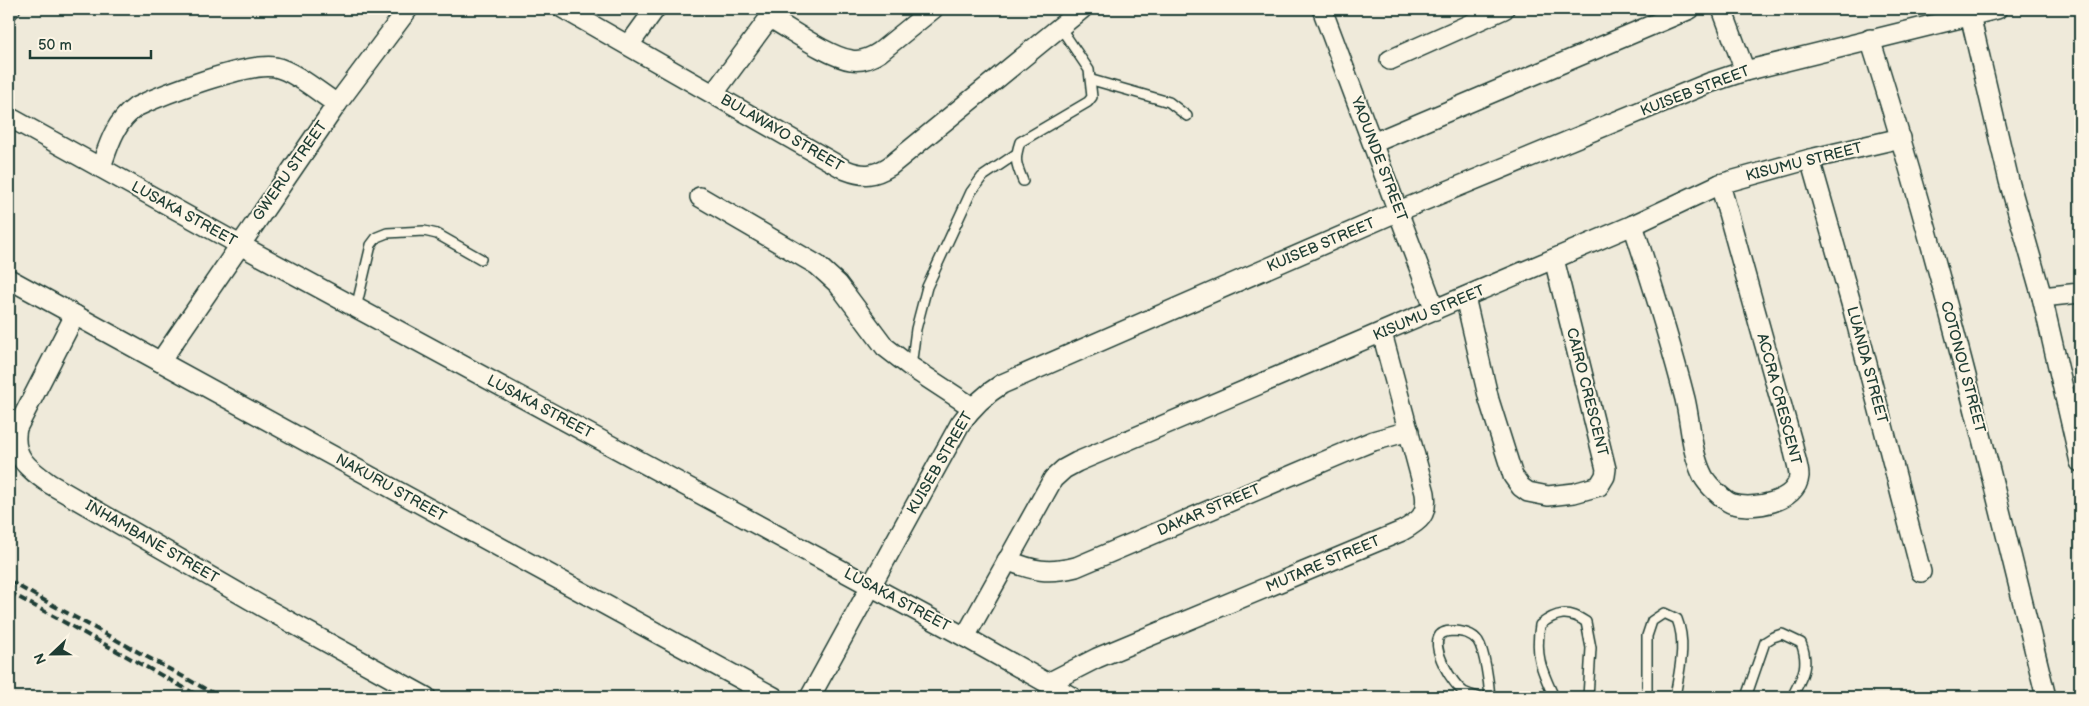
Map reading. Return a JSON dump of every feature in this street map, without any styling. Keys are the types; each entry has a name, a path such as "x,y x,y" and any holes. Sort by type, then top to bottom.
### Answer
{"street":[{"name":"GWERU STREET","path":"160,362 337,104 408,9"},
{"name":"BULAWAYO STREET","path":"564,9 846,170 865,176 872,175 890,166 1082,9"},
{"path":"628,45 655,9"},
{"path":"714,93 773,13 829,52 849,60 860,61 871,58 880,52 933,9"},
{"path":"1390,60 1504,9"},
{"path":"1373,143 1690,9"},
{"path":"1722,9 1745,71"},
{"name":"KUISEB STREET","path":"810,697 960,424 972,407 987,393 1018,375 1399,211 1709,83 1745,71 1997,9"},
{"name":"YAOUNDE STREET","path":"1324,10 1435,310"},
{"path":"1970,15 2009,181 2042,297 2080,462"},
{"name":"COTONOU STREET","path":"1870,39 1901,138 1975,410 2046,697"},
{"path":"100,167 119,122 136,107 238,71 265,66 284,70 337,104"},
{"name":"LUSAKA STREET","path":"9,117 240,245 965,637 1072,697"},
{"name":"KISUMU STREET","path":"965,637 1053,479 1064,469 1092,455 1633,225 1720,184 1810,159 1901,138"},
{"name":"LUANDA STREET","path":"1810,159 1855,319 1921,572"},
{"name":"ACCRA CRESCENT","path":"1633,225 1660,306 1686,402 1691,438 1703,476 1710,486 1732,504 1755,506 1779,500 1793,491 1799,476 1793,446 1720,184"},
{"path":"700,197 817,265 838,284 885,346 911,367 972,407"},
{"name":"CAIRO CRESCENT","path":"1465,297 1489,400 1513,476 1521,487 1528,492 1548,496 1574,493 1599,486 1605,476 1606,469 1554,259"},
{"name":"NAKURU STREET","path":"9,279 774,697"},
{"path":"2042,297 2080,293"},
{"name":"INHAMBANE STREET","path":"75,315 17,428 14,441 17,452 25,464 50,484 263,607 426,697"},
{"name":"MUTARE STREET","path":"1048,683 1097,658 1412,525 1420,519 1425,511 1426,503 1409,431 1382,333"},
{"name":"DAKAR STREET","path":"1007,560 1021,566 1048,572 1076,567 1373,441 1409,431"}],"lane":[{"path":"1023,181 1016,164 1016,154 1020,142 1088,102 1092,97 1092,80 1089,70 1060,27"},
{"path":"1092,80 1169,102 1187,116"},
{"path":"911,367 916,329 928,287 971,192 982,177 1016,154"},
{"path":"356,308 370,245 377,237 386,233 424,231 437,234 481,259"},
{"path":"1647,697 1647,636 1652,621 1664,613 1676,619 1682,632 1682,654 1675,697"},
{"path":"1554,697 1540,665 1537,646 1540,625 1560,614 1575,614 1586,622 1591,648 1588,697"},
{"path":"1478,697 1464,692 1454,681 1441,659 1437,644 1440,636 1447,632 1466,632 1478,642 1489,677 1490,697"},
{"path":"1746,697 1765,642 1782,634 1801,643 1805,654 1805,670 1792,697"}],"railway":[{"path":"9,581 220,697"},
{"path":"9,592 201,697"}]}
